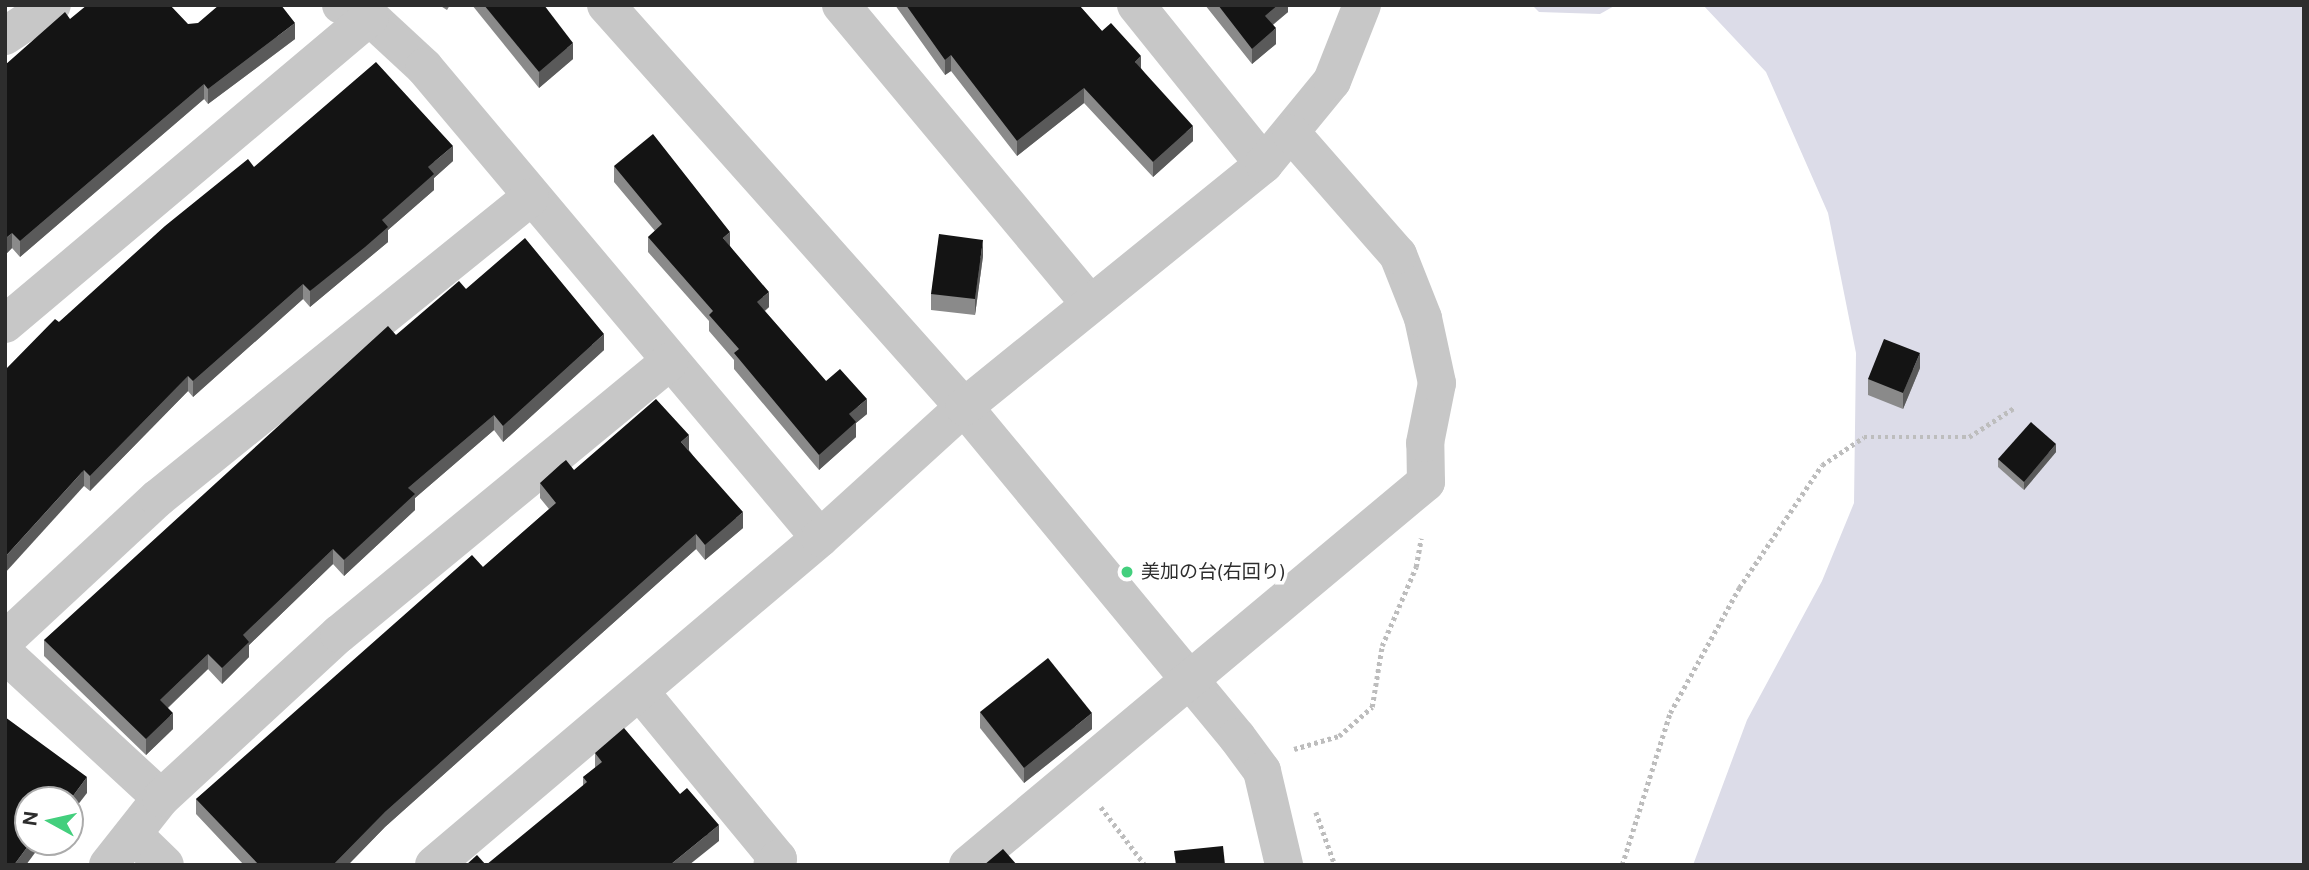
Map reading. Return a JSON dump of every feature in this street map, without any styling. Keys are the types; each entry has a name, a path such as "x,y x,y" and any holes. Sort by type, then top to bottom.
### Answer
{"street":[{"path":"5,36 52,5"},
{"path":"606,5 964,407 1262,771 1284,865"},
{"path":"841,5 1090,304"},
{"path":"1136,5 1264,164"},
{"path":"433,865 641,693 820,538 964,407 1264,164 1292,135 1332,81 1362,5"},
{"path":"5,324 356,11 424,67 530,198 820,538"},
{"path":"968,865 1236,646 1426,482 1425,443 1437,383 1423,317 1398,255 1292,135"},
{"path":"5,640 158,498 530,198"},
{"path":"108,865 161,797 339,634 669,362"},
{"path":"5,654 161,797"},
{"path":"641,693 778,859 772,865"},
{"path":"134,835 165,865"}],"path":[{"path":"1622,865 1670,713 1739,588 1822,465 1864,437 1969,437 2014,408"},
{"path":"1262,771 1288,751 1339,736 1372,707 1382,646 1416,567 1426,482"},
{"path":"1312,802 1335,865"},
{"path":"1136,845 1145,865"}],"shaded area":[{"path":"1532,5 1616,5 1600,14 1539,12"},
{"path":"1703,5 2304,5 2304,865 1693,865 1747,720 1822,581 1854,503 1856,353 1828,213 1766,72"}],"building":[{"path":"87,5 170,5 188,24 198,23 219,5 281,5 295,23 208,89 204,84 20,241 12,233 5,239 5,65 65,12 70,19"},
{"path":"484,5 544,5 573,43 539,72"},
{"path":"906,5 1079,5 1102,31 1111,23 1141,56 1135,62 1193,126 1153,162 1084,88 1017,141 951,55 945,60"},
{"path":"1218,5 1278,5 1265,16 1276,28 1252,49"},
{"path":"376,62 453,146 428,167 434,174 382,220 388,227 365,247 310,291 303,284 193,381 188,376 90,476 84,470 5,557 5,370 55,319 59,322 165,226 248,159 254,167"},
{"path":"653,134 730,232 723,238 769,292 757,302 826,381 840,369 867,399 849,414 856,422 819,455 734,353 739,349 709,315 713,311 648,237 662,224 614,166"},
{"path":"939,234 983,240 975,299 931,294"},
{"path":"525,238 604,334 503,426 494,415 408,488 415,494 344,560 333,549 243,635 249,642 222,668 208,654 160,700 173,713 146,739 44,640 388,326 396,335 459,281 466,289"},
{"path":"1884,339 1920,353 1903,393 1868,379"},
{"path":"656,399 689,435 681,442 743,512 705,545 696,534 385,812 333,865 259,865 196,799 472,555 483,567 556,503 540,483 561,464 566,460 574,470"},
{"path":"2031,422 2056,444 2024,482 1998,459"},
{"path":"1048,658 1092,713 1024,768 980,712"},
{"path":"5,717 87,777 80,786 14,786 14,856 21,856 14,865 5,865"},
{"path":"624,728 680,794 687,788 719,825 670,865 486,865 587,782 583,777 602,762 595,753"},
{"path":"1223,846 1225,865 1176,865 1174,851"},
{"path":"1003,849 1017,865 984,865"},
{"path":"477,855 486,865 466,865"}],"place":[{"name":"美加の台(右回り)","path":"1127,572"}]}
